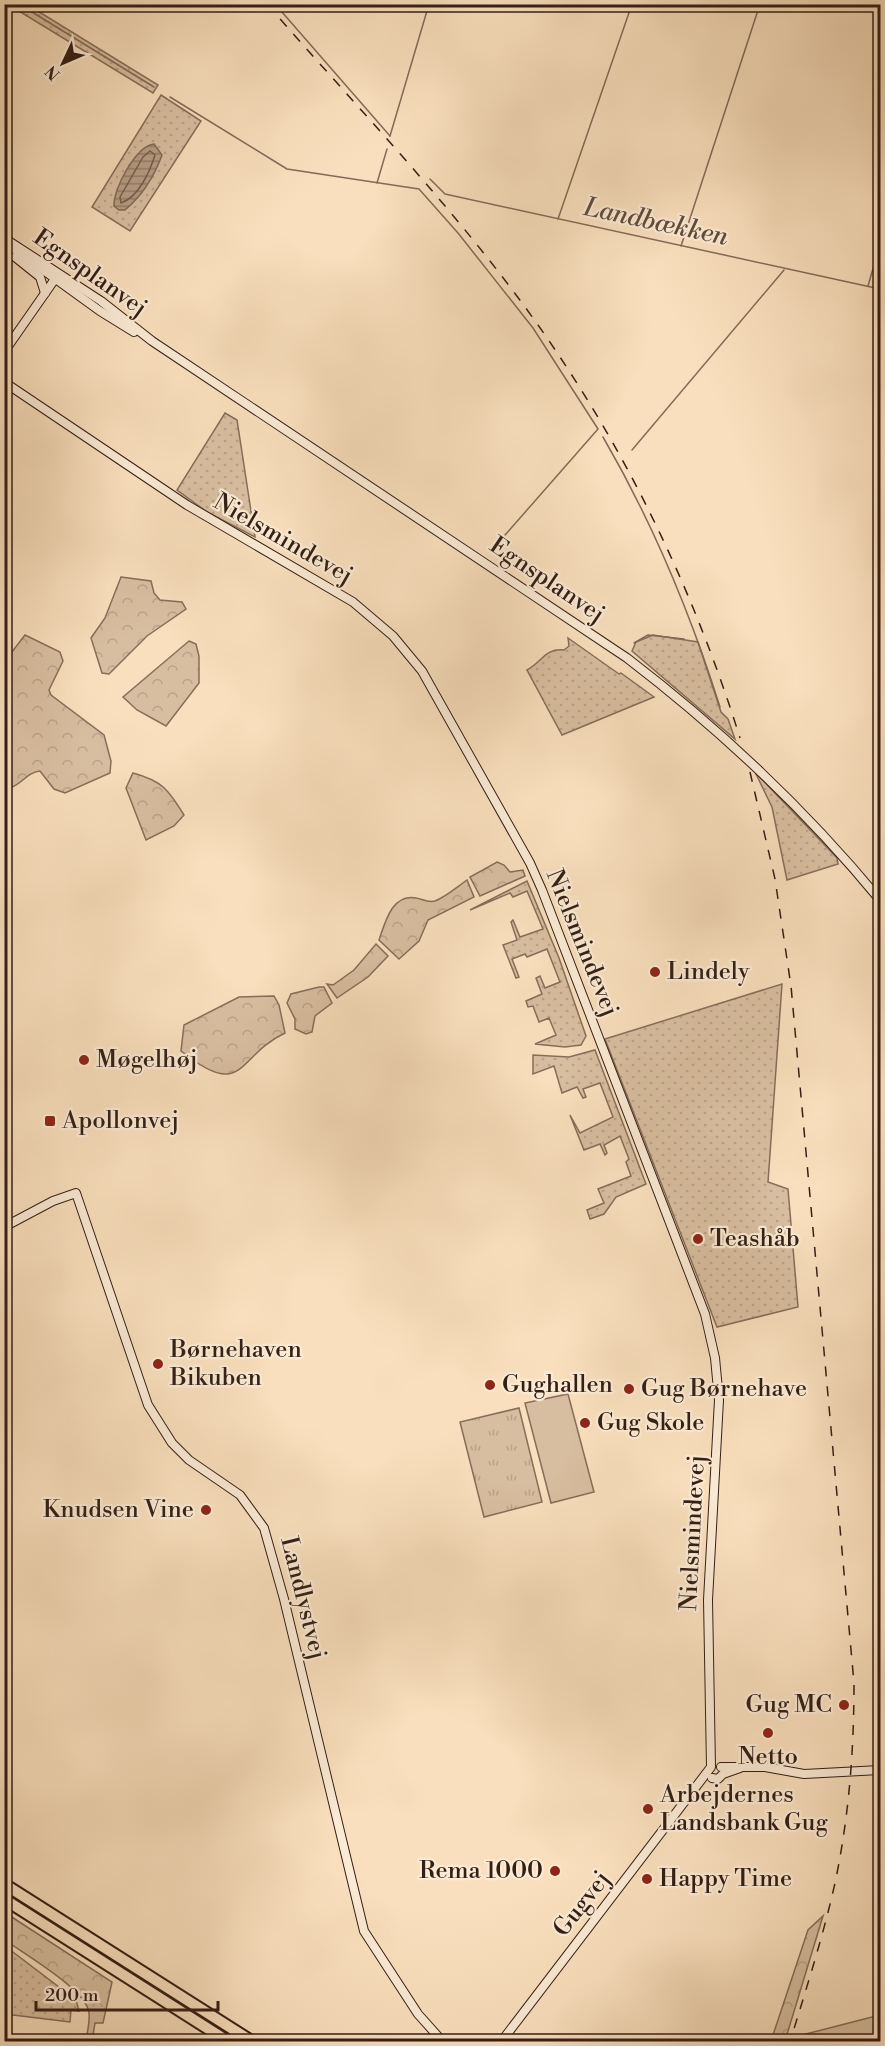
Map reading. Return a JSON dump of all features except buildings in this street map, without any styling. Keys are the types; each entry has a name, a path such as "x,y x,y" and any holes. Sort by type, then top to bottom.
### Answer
{"highway":[{"path":"4,1884 253,2042"},
{"path":"4,1899 229,2042"}],"street":[{"name":"Egnsplanvej","path":"4,240 57,276 114,320 152,341 557,609 646,672 701,716 772,780 812,820 880,900"},
{"path":"4,249 40,277 45,292"},
{"path":"4,352 57,276"},
{"name":"Nielsmindevej","path":"4,382 187,505 331,588 374,618 399,642 422,671 514,834 542,890 702,1304 711,1333 719,1400 708,1600 711,1747 716,1771"},
{"name":"Landlystvej","path":"4,1227 76,1193 148,1405 158,1425 189,1460 240,1495 264,1528 284,1599 364,1931 418,2014 443,2042"},
{"name":"Gugvej","path":"501,2042 694,1791 716,1771 744,1767 804,1774 880,1770"}],"green space":[{"path":"9,5 28,5 158,85 153,93"},
{"path":"161,95 201,121 130,231 92,207"},
{"path":"225,413 237,420 255,537 207,512 177,490"},
{"path":"121,577 151,581 154,593 160,600 182,602 186,609 147,636 109,674 102,673 91,638 105,618"},
{"path":"25,635 60,652 63,661 49,690 51,695 104,735 111,761 110,773 65,793 54,789 40,771 5,790 5,661"},
{"path":"653,635 698,642 721,712 728,719 735,739 632,651 636,642"},
{"path":"568,638 654,697 562,735 527,670 548,653 564,650 569,646"},
{"path":"189,641 196,644 199,656 199,683 166,726 137,710 123,697"},
{"path":"755,772 837,858 838,864 787,880 772,807"},
{"path":"133,773 151,779 163,787 184,815 174,826 146,840 126,788"},
{"path":"497,862 504,865 510,872 523,870 525,876 480,896 470,877"},
{"path":"467,880 474,897 428,920 419,941 399,959 379,940 391,911 401,900 416,898 435,901"},
{"path":"527,881 559,958 586,1036 581,1045 565,1047 535,1044 556,1035 549,1018 539,1022 533,1006 528,1007 526,1001 542,994 536,978 540,976 545,988 560,982 547,949 527,957 525,954 512,959 519,977 516,978 503,945 517,940 511,922 513,920 520,937 543,929 527,891 513,897 510,893 470,910"},
{"path":"376,944 388,956 368,977 337,998 327,984 333,985 354,970"},
{"path":"782,984 768,1182 788,1189 798,1307 717,1327 605,1039"},
{"path":"324,987 332,1003 315,1016 312,1032 306,1034 295,1029 295,1019 287,1003 291,994"},
{"path":"274,996 279,1005 285,1033 269,1042 239,1070 229,1074 217,1073 202,1066 181,1051 184,1025 239,997"},
{"path":"595,1050 646,1184 616,1197 604,1214 590,1219 587,1210 604,1203 598,1189 631,1176 626,1162 629,1159 620,1136 604,1145 607,1153 605,1155 600,1144 584,1150 570,1115 580,1133 613,1117 600,1083 583,1089 586,1097 583,1098 577,1087 562,1093 554,1066 533,1074 533,1055 569,1057"},
{"path":"568,1394 594,1492 551,1503 525,1403"},
{"path":"519,1408 542,1502 484,1517 460,1422"},
{"path":"4,1912 112,1982 103,2023 95,2023 92,2041 86,2041 89,2013 86,2004 67,1983 5,1940"},
{"path":"823,1916 785,2041 771,2041 808,1930"},
{"path":"5,1946 76,2000 79,2011 71,2010 70,2022 5,2014"},
{"path":"880,2015 880,2041 796,2041 798,2036"}],"water":[{"path":"154,144 162,155 152,178 143,192 125,210 119,210 114,206 121,179 140,152"}],"waterway":[{"name":"Landbækken","path":"19,4 154,87"},
{"path":"275,4 390,136"},
{"path":"390,136 429,4"},
{"path":"558,219 632,4"},
{"path":"681,246 760,4"},
{"path":"170,97 287,169 419,189 458,233 533,328 598,429 499,542"},
{"path":"377,183 387,149"},
{"name":"Landbækken","path":"430,179 445,194 880,289"},
{"path":"868,286 880,244"},
{"path":"632,450 784,270"},
{"path":"603,437 638,502 669,569 720,707"},
{"path":"634,643 648,635 684,639"}],"railway":[{"path":"267,4 446,207 513,291 576,382 633,479 658,529 703,632 740,738"},
{"path":"750,772 775,879 791,986 854,1683 850,1783 840,1858 825,1923 790,2042"}],"place":[{"name":"Lindely","path":"655,972"},
{"name":"Møgelhøj","path":"84,1060"},
{"name":"Apollonvej","path":"50,1121"},
{"name":"Teashåb","path":"698,1239"},
{"name":"Børnehaven Bikuben","path":"158,1364"},
{"name":"Gughallen","path":"490,1385"},
{"name":"Gug Børnehave","path":"629,1389"},
{"name":"Gug Skole","path":"585,1423"},
{"name":"Knudsen Vine","path":"206,1510"},
{"name":"Gug MC","path":"844,1705"},
{"name":"Netto","path":"768,1733"},
{"name":"Arbejdernes Landsbank Gug","path":"648,1809"},
{"name":"Rema 1000","path":"555,1871"},
{"name":"Happy Time","path":"647,1879"}]}
